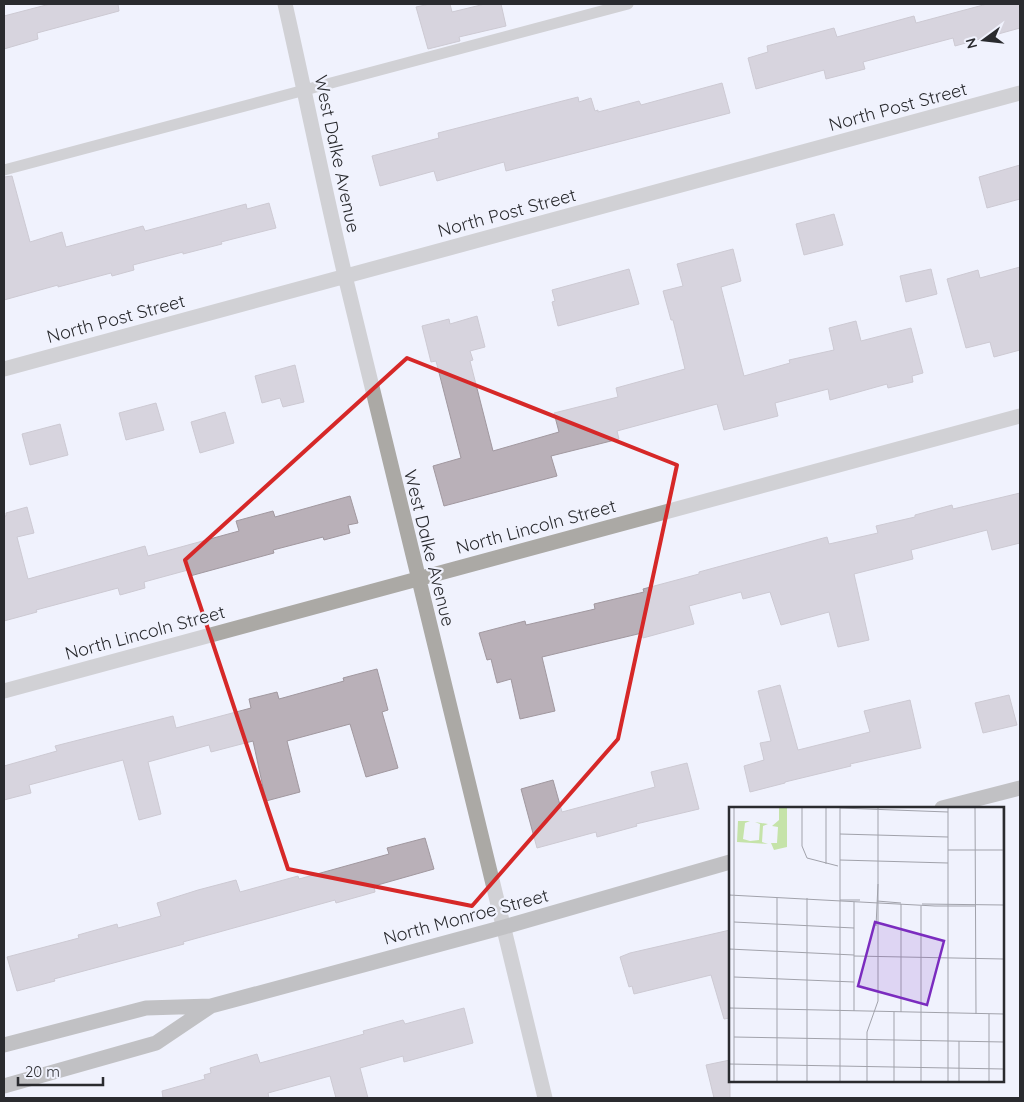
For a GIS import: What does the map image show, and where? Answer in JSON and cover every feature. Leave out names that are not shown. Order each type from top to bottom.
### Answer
[{"type":"main road","points":[[946,807],[1020,788]]},
{"type":"main road","name":"North Monroe Street","points":[[4,1045],[146,1008],[211,1006],[504,927],[729,862]]},
{"type":"main road","name":"North Monroe Street","points":[[4,1086],[156,1043],[211,1006]]},
{"type":"street","name":"West Dalke Avenue","points":[[285,4],[345,276],[545,1098]]},
{"type":"street","name":"North Post Street","points":[[4,369],[1020,93]]},
{"type":"street","name":"North Lincoln Street","points":[[4,691],[1020,416]]},
{"type":"lane","points":[[4,170],[628,4]]},
{"type":"highlighted area","points":[[407,358],[677,465],[618,739],[472,906],[288,869],[185,560]]},
{"type":"building","points":[[50,4],[118,4],[119,11],[37,33],[38,39],[4,49],[4,16]]},
{"type":"building","points":[[430,4],[450,4],[452,12],[485,4],[501,4],[506,26],[459,37],[460,41],[428,49],[416,7]]},
{"type":"building","points":[[987,4],[1020,4],[1020,28],[955,46],[953,38],[863,62],[865,69],[826,79],[824,70],[756,89],[748,58],[768,52],[767,46],[834,28],[837,37],[914,16],[916,23]]},
{"type":"building","points":[[722,83],[730,113],[506,171],[504,162],[437,181],[434,171],[380,186],[372,156],[439,138],[438,133],[578,97],[579,102],[591,98],[595,111],[598,110],[598,112],[639,101],[641,105]]},
{"type":"building","points":[[1020,165],[1020,199],[987,208],[979,177]]},
{"type":"building","points":[[12,176],[30,242],[62,232],[66,247],[143,226],[145,231],[246,204],[247,209],[269,203],[276,228],[221,242],[222,244],[133,265],[134,270],[112,276],[111,273],[4,300],[4,177]]},
{"type":"building","points":[[834,214],[843,245],[804,255],[796,224]]},
{"type":"building","points":[[733,249],[741,281],[721,287],[744,376],[790,363],[789,360],[834,350],[829,328],[856,321],[861,341],[911,328],[923,373],[912,376],[913,382],[888,388],[887,384],[830,400],[828,389],[775,403],[778,416],[724,430],[717,404],[617,431],[619,439],[551,456],[557,476],[444,506],[433,466],[461,458],[436,361],[431,362],[422,326],[449,319],[450,324],[477,316],[485,347],[470,351],[473,360],[470,361],[493,451],[559,432],[554,413],[618,397],[616,388],[685,369],[673,320],[671,320],[663,291],[683,286],[677,264]]},
{"type":"building","points":[[1020,267],[1020,350],[994,357],[990,342],[966,348],[947,279],[978,270],[980,278]]},
{"type":"building","points":[[629,269],[639,304],[558,326],[552,302],[555,301],[552,290]]},
{"type":"building","points":[[931,269],[937,294],[906,302],[900,276]]},
{"type":"building","points":[[295,365],[304,402],[283,407],[280,398],[262,403],[255,376]]},
{"type":"building","points":[[156,403],[164,430],[126,440],[119,413]]},
{"type":"building","points":[[225,412],[234,443],[200,453],[191,422]]},
{"type":"building","points":[[60,424],[68,455],[30,465],[22,434]]},
{"type":"building","points":[[1020,493],[1020,543],[992,550],[987,530],[911,550],[913,559],[854,574],[869,640],[838,647],[829,612],[781,625],[770,592],[743,599],[741,592],[689,606],[694,624],[643,638],[642,633],[542,657],[555,711],[520,719],[511,679],[497,683],[491,659],[487,660],[479,633],[525,621],[526,625],[595,609],[594,604],[644,592],[643,589],[699,574],[699,572],[827,537],[829,544],[878,533],[876,526],[915,517],[915,515],[952,505],[953,509]]},
{"type":"building","points":[[350,496],[358,523],[348,525],[350,533],[324,540],[323,537],[273,550],[274,553],[190,576],[188,570],[144,582],[145,588],[120,595],[118,588],[36,610],[37,612],[4,621],[4,516],[6,516],[6,513],[27,507],[34,533],[17,537],[28,579],[145,546],[148,556],[239,531],[236,521],[273,511],[275,517]]},
{"type":"building","points":[[377,669],[388,710],[382,712],[398,768],[366,777],[350,724],[287,741],[300,792],[266,801],[253,741],[211,752],[209,745],[148,762],[161,814],[139,820],[123,760],[29,785],[31,793],[4,800],[4,766],[57,751],[55,746],[173,716],[176,728],[251,708],[249,699],[277,692],[279,699],[344,681],[343,678]]},
{"type":"building","points":[[780,685],[798,750],[870,732],[864,711],[910,700],[921,748],[850,764],[851,766],[750,792],[744,766],[764,760],[760,743],[771,741],[758,691]]},
{"type":"building","points":[[1009,695],[1017,725],[983,733],[975,703]]},
{"type":"building","points":[[687,763],[699,809],[636,824],[637,826],[597,837],[596,832],[537,848],[521,789],[553,780],[562,812],[655,787],[651,772]]},
{"type":"building","points":[[425,838],[434,869],[374,886],[375,892],[336,903],[335,900],[183,942],[184,944],[54,979],[55,981],[17,991],[7,957],[79,938],[78,935],[117,924],[118,928],[161,916],[157,903],[198,890],[236,880],[240,892],[298,876],[299,879],[389,854],[387,848]]},
{"type":"building","points":[[729,930],[729,1018],[724,1019],[711,975],[634,994],[632,986],[629,987],[620,957]]},
{"type":"building","points":[[464,1008],[473,1043],[404,1062],[403,1056],[360,1068],[368,1098],[336,1098],[330,1076],[268,1093],[269,1098],[163,1098],[162,1091],[205,1079],[204,1075],[211,1073],[210,1068],[257,1054],[260,1063],[364,1034],[363,1031],[403,1020],[405,1024]]},
{"type":"building","points":[[729,1060],[730,1098],[714,1098],[706,1065]]}]
